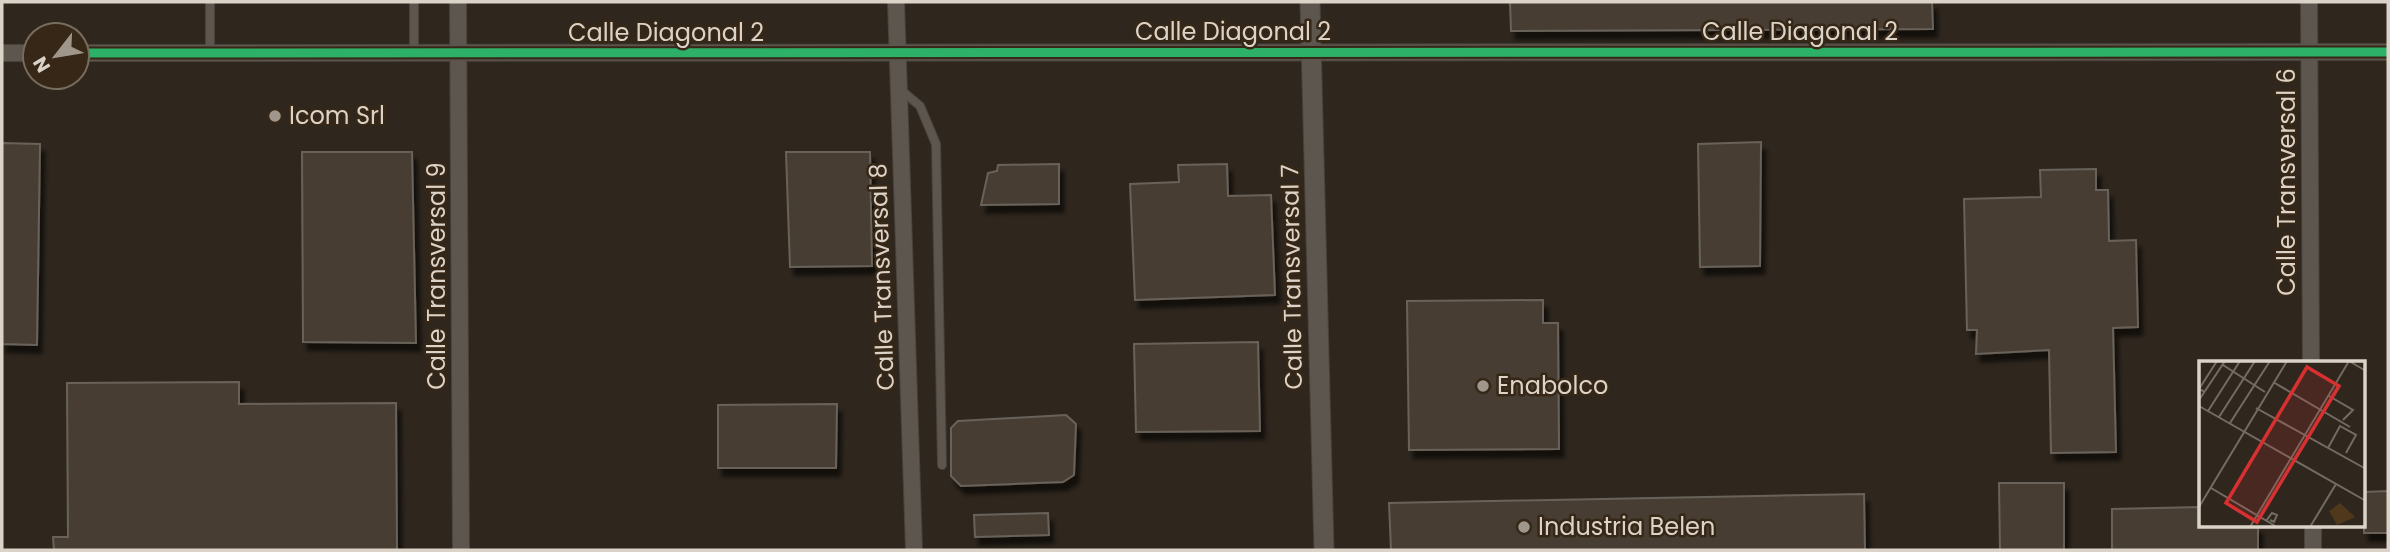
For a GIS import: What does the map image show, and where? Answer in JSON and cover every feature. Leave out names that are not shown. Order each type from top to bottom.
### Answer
[{"type":"street","name":"Calle Transversal 9","points":[[458,2],[461,550]]},
{"type":"street","name":"Calle Transversal 8","points":[[896,2],[914,550]]},
{"type":"street","name":"Calle Transversal 7","points":[[1310,2],[1324,550]]},
{"type":"street","name":"Calle Transversal 6","points":[[2309,2],[2311,361]]},
{"type":"street","name":"Calle Diagonal 2","points":[[91,53],[2388,52]]},
{"type":"street","points":[[2,53],[21,53]]},
{"type":"street","points":[[2313,528],[2313,550]]},
{"type":"lane","points":[[210,2],[210,53]]},
{"type":"lane","points":[[414,2],[414,53]]},
{"type":"lane","points":[[899,89],[920,106],[936,144],[942,465]]},
{"type":"building","points":[[1510,2],[1932,2],[1933,29],[1511,31]]},
{"type":"building","points":[[1761,142],[1760,266],[1700,267],[1698,144]]},
{"type":"building","points":[[2,143],[40,144],[37,345],[2,344]]},
{"type":"building","points":[[302,152],[412,152],[416,343],[303,342]]},
{"type":"building","points":[[786,152],[870,152],[872,266],[790,267]]},
{"type":"building","points":[[1059,164],[1059,204],[981,205],[988,173],[997,171],[998,165]]},
{"type":"building","points":[[1227,164],[1228,196],[1271,195],[1275,295],[1135,300],[1130,184],[1179,182],[1178,165]]},
{"type":"building","points":[[2096,169],[2096,190],[2108,190],[2109,241],[2136,240],[2138,327],[2113,328],[2116,452],[2051,453],[2049,350],[1976,354],[1977,330],[1967,330],[1964,199],[2041,197],[2040,170]]},
{"type":"building","name":"Enabolco","points":[[1543,300],[1543,323],[1558,323],[1559,449],[1409,450],[1407,301]]},
{"type":"building","points":[[1258,342],[1260,431],[1136,432],[1134,344]]},
{"type":"building","points":[[239,382],[239,404],[396,403],[397,550],[54,550],[53,537],[68,537],[67,383]]},
{"type":"building","points":[[837,404],[836,468],[718,468],[718,405]]},
{"type":"building","points":[[1066,415],[1076,424],[1074,475],[1063,482],[961,486],[951,476],[951,428],[958,421]]},
{"type":"building","points":[[1999,483],[2064,483],[2064,550],[2000,550]]},
{"type":"building","points":[[2388,491],[2388,533],[2364,533],[2366,492]]},
{"type":"building","points":[[1864,494],[1865,550],[1391,550],[1389,503]]},
{"type":"building","points":[[2199,507],[2199,528],[2258,528],[2258,550],[2112,550],[2112,509]]},
{"type":"building","points":[[1048,513],[1049,535],[975,537],[974,515]]},
{"type":"cycle path","points":[[91,53],[2388,52]]},
{"type":"place","name":"Icom Srl","points":[[275,116]]},
{"type":"place","name":"Enabolco","points":[[1483,386]]},
{"type":"place","name":"Industria Belen","points":[[1524,527]]}]
